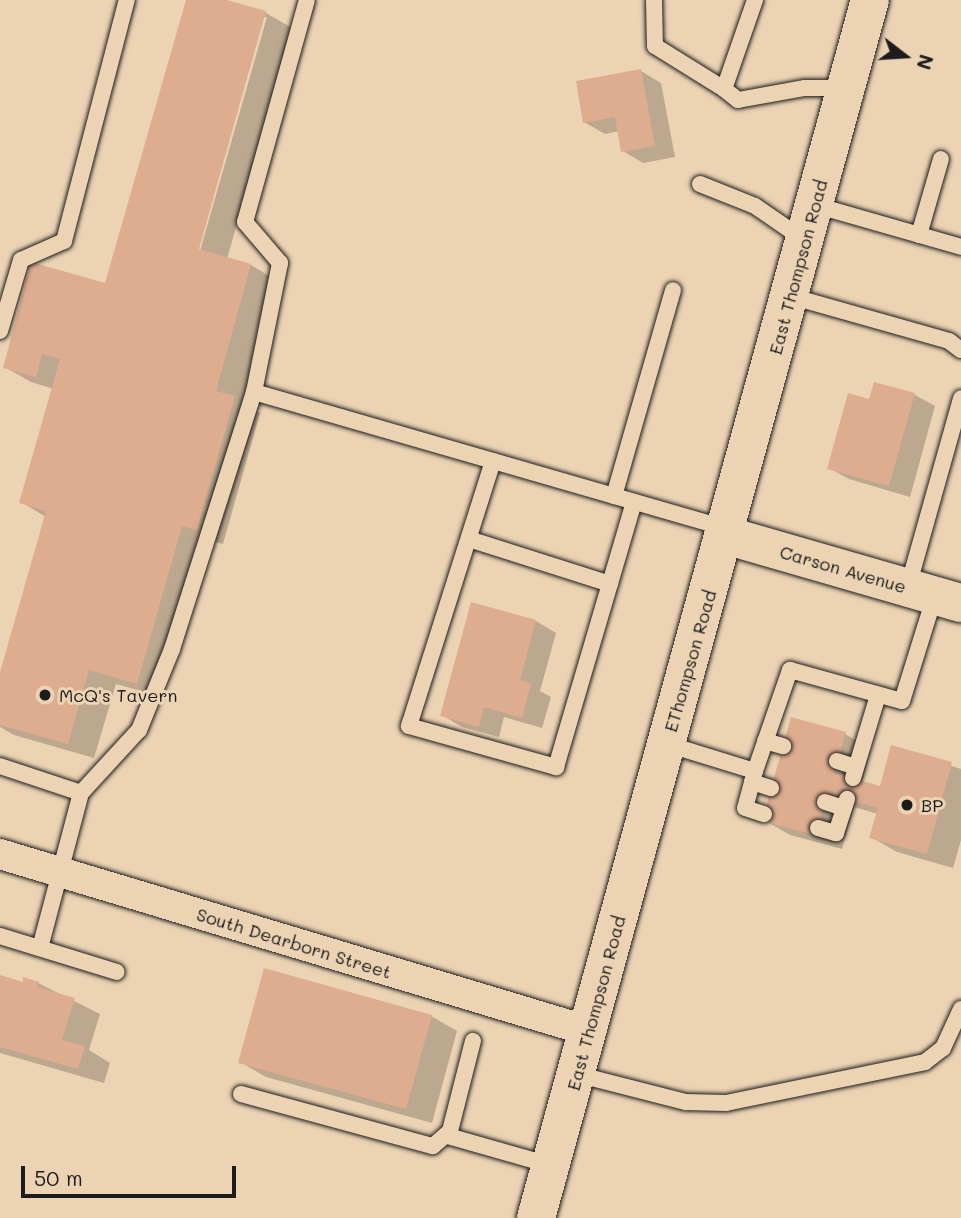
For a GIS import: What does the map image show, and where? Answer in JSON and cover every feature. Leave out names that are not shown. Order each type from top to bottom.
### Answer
[{"type":"main road","name":"East Thompson Road","points":[[726,532],[870,0]]},
{"type":"main road","name":"Carson Avenue","points":[[726,532],[934,595]]},
{"type":"main road","name":"EThompson Road","points":[[655,788],[726,532]]},
{"type":"main road","name":"East Thompson Road","points":[[536,1218],[655,788]]},
{"type":"street","name":"South Dearborn Street","points":[[0,854],[589,1031]]},
{"type":"lane","points":[[0,331],[21,260],[64,241],[127,0]]},
{"type":"lane","points":[[40,948],[81,793],[139,730],[172,649],[254,392],[280,263],[245,222],[307,0]]},
{"type":"lane","points":[[654,0],[655,46],[738,100],[804,88],[847,88]]},
{"type":"lane","points":[[723,89],[755,0]]},
{"type":"lane","points":[[919,235],[941,159]]},
{"type":"lane","points":[[700,184],[755,206],[810,222],[919,235],[961,247]]},
{"type":"lane","points":[[614,496],[673,290]]},
{"type":"lane","points":[[790,296],[949,341],[961,350]]},
{"type":"lane","points":[[254,392],[614,496],[726,532]]},
{"type":"lane","points":[[764,814],[745,808],[753,776],[790,670],[902,701],[934,595],[961,398]]},
{"type":"lane","points":[[493,461],[409,726],[556,768],[634,502]]},
{"type":"lane","points":[[469,539],[610,584]]},
{"type":"lane","points":[[837,761],[854,773],[878,695]]},
{"type":"lane","points":[[765,741],[783,746]]},
{"type":"lane","points":[[667,744],[753,776],[771,788]]},
{"type":"lane","points":[[0,766],[81,793]]},
{"type":"lane","points":[[818,828],[836,833],[845,804],[825,802]]},
{"type":"lane","points":[[0,936],[117,972]]},
{"type":"lane","points":[[576,1074],[686,1102],[726,1103],[926,1062],[943,1048],[961,1009]]},
{"type":"lane","points":[[241,1094],[433,1146],[448,1136],[473,1041]]},
{"type":"lane","points":[[448,1136],[551,1165]]},
{"type":"building","points":[[186,0],[227,0],[266,11],[199,249],[251,264],[216,391],[235,396],[197,530],[182,526],[137,684],[89,670],[68,744],[0,725],[0,672],[46,511],[19,503],[60,359],[42,354],[36,377],[3,368],[31,262],[105,283]]},
{"type":"building","points":[[641,69],[655,146],[621,152],[615,117],[583,123],[576,81]]},
{"type":"building","points":[[874,382],[915,393],[889,486],[827,469],[848,393],[869,399]]},
{"type":"building","points":[[471,602],[536,620],[520,680],[531,684],[522,718],[484,707],[479,727],[440,716]]},
{"type":"building","points":[[791,717],[846,732],[834,773],[880,786],[891,745],[952,762],[927,854],[869,838],[878,808],[827,794],[816,835],[762,821]]},
{"type":"building","points":[[264,968],[432,1015],[406,1109],[238,1063]]},
{"type":"building","points":[[0,975],[23,982],[23,977],[39,982],[37,987],[75,998],[62,1040],[85,1046],[78,1069],[0,1047]]},
{"type":"place","name":"McQ's Tavern","points":[[45,695]]},
{"type":"place","name":"BP","points":[[907,805]]}]
